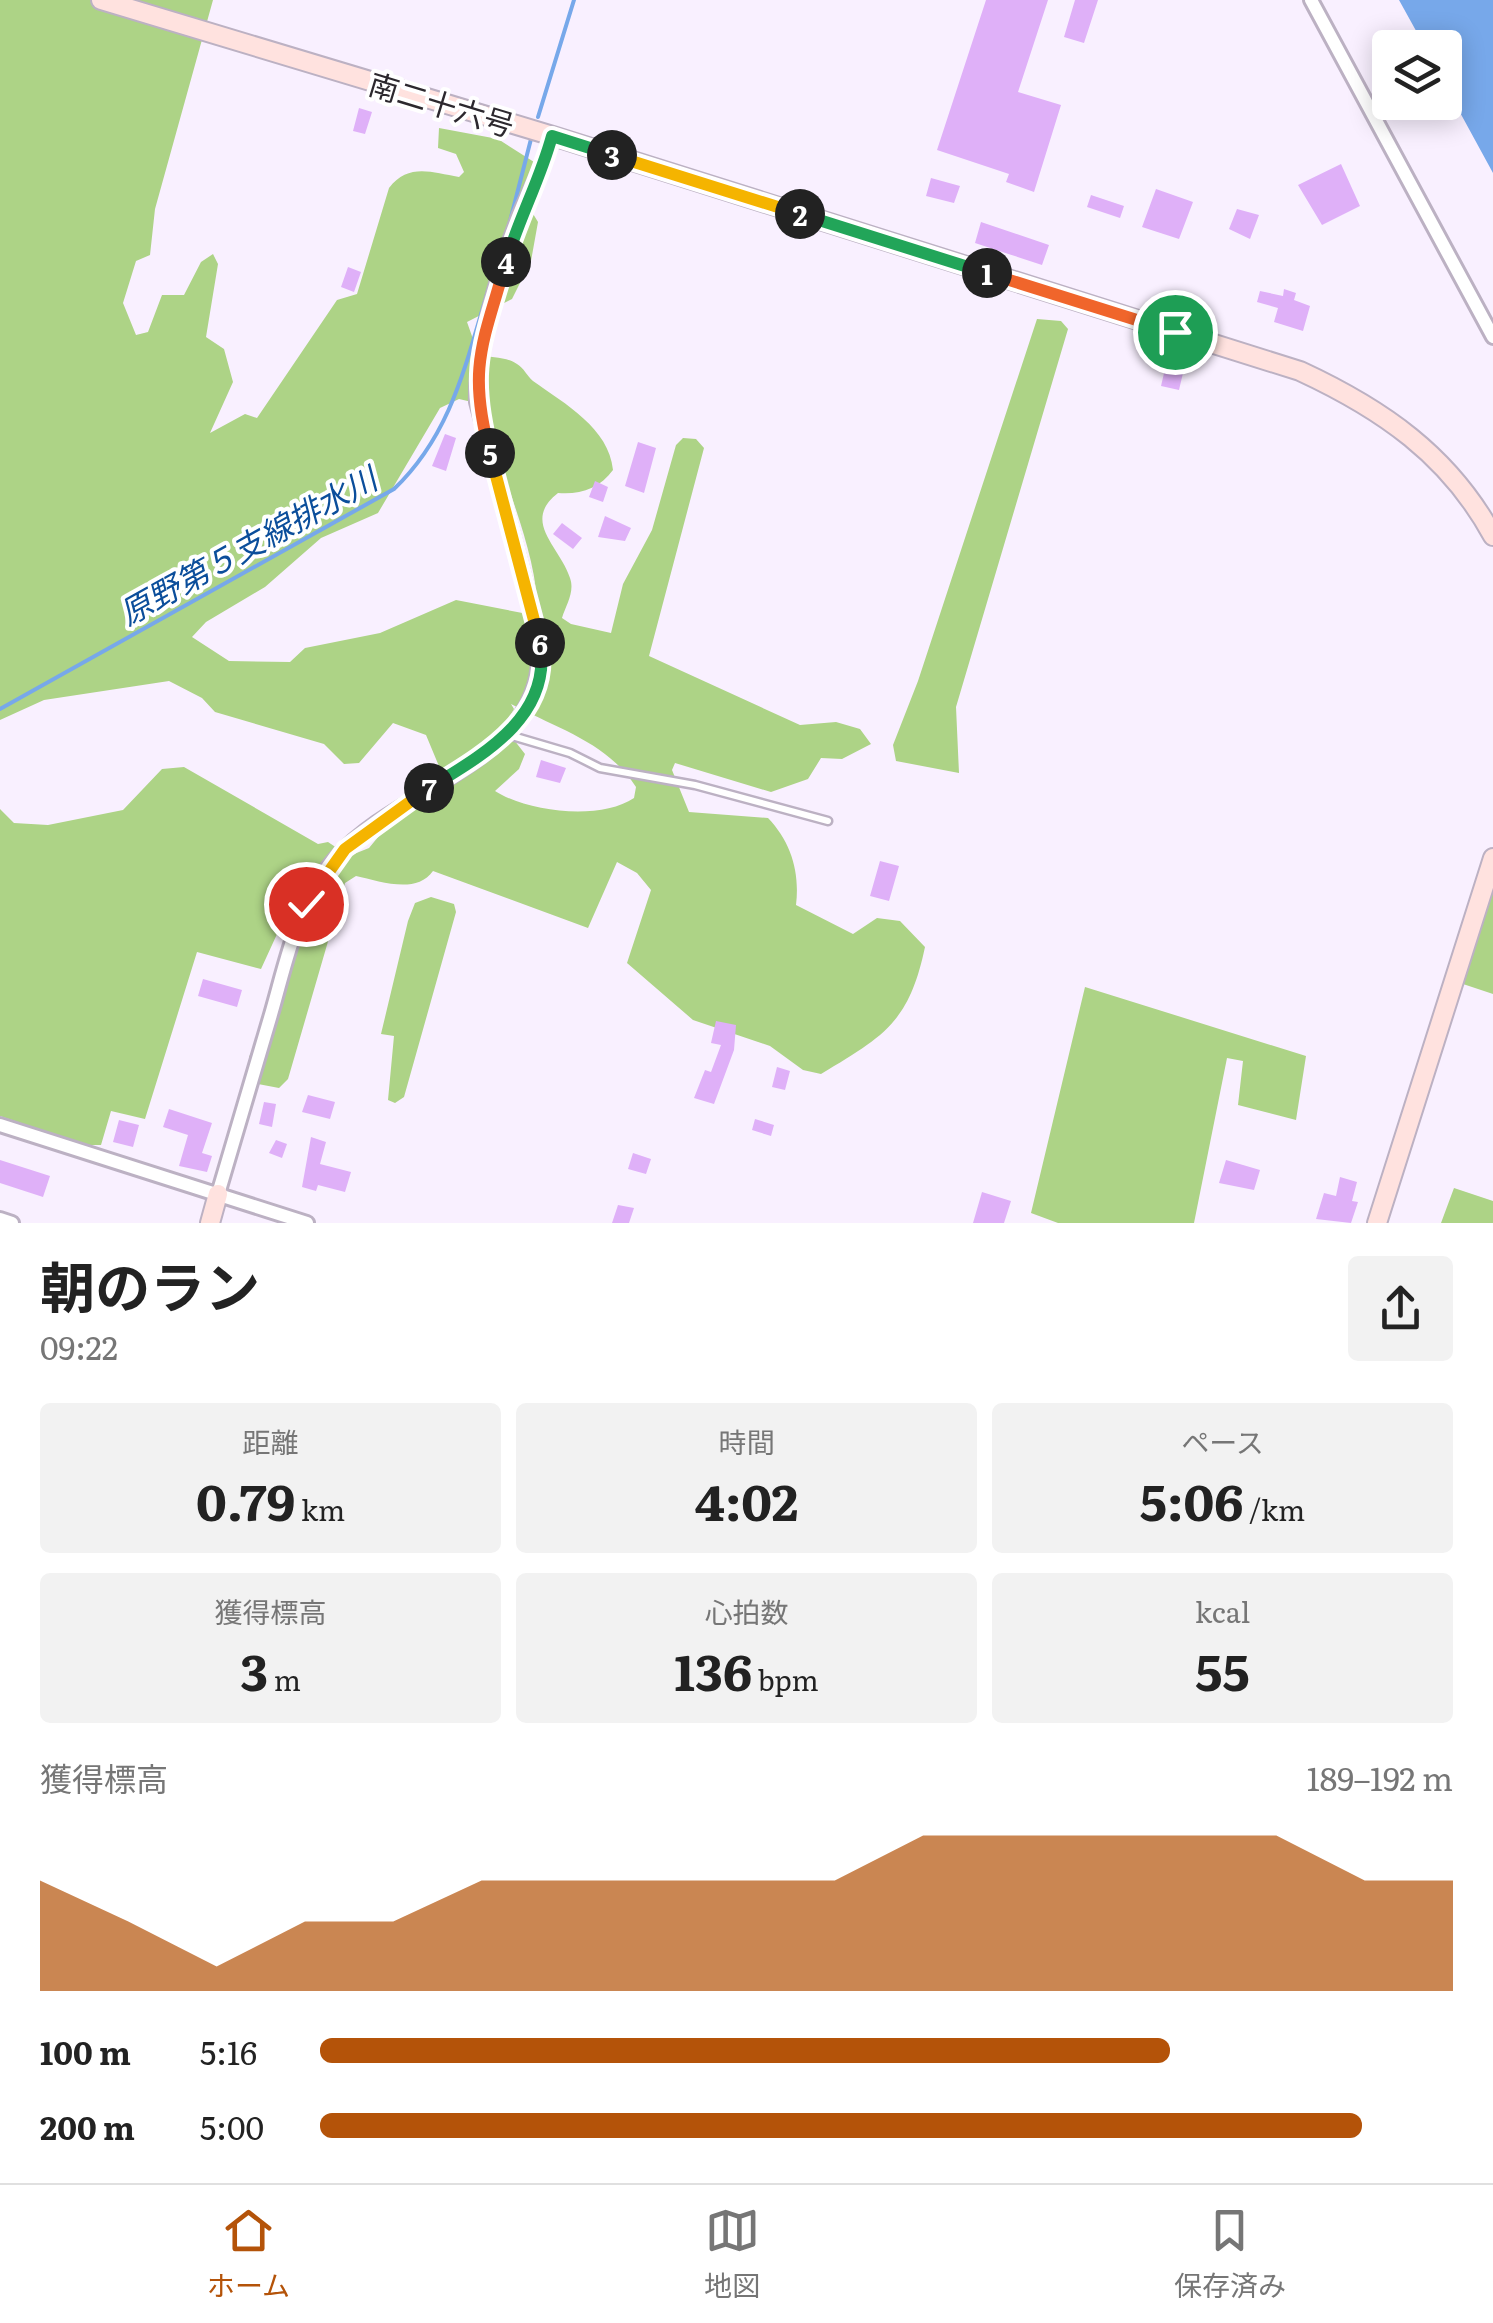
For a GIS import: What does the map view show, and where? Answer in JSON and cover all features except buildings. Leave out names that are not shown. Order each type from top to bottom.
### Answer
[{"type":"street","name":"南二十六号","points":[[101,0],[552,136],[1300,371],[1381,414],[1428,448],[1488,513],[1493,536]]},
{"type":"street","points":[[1312,0],[1493,337]]},
{"type":"street","points":[[210,1223],[298,924],[317,886],[345,849],[509,735],[527,707],[543,660],[477,402],[476,367],[521,212],[541,175],[552,136]]},
{"type":"street","points":[[1377,1223],[1493,858]]},
{"type":"street","points":[[0,1125],[307,1223]]},
{"type":"street","points":[[0,1219],[12,1223]]},
{"type":"lane","points":[[509,735],[570,753],[600,768],[695,785],[828,821]]},
{"type":"green space","points":[[0,0],[213,0],[155,209],[150,255],[136,261],[123,303],[136,335],[148,332],[162,295],[184,295],[201,262],[213,254],[218,264],[206,337],[224,349],[233,382],[210,433],[245,414],[257,418],[337,300],[357,294],[389,188],[412,172],[459,177],[464,172],[456,154],[438,148],[439,128],[498,139],[534,162],[524,199],[538,222],[531,261],[512,299],[467,322],[479,356],[504,359],[519,366],[584,418],[610,455],[613,470],[602,481],[582,491],[558,493],[543,514],[546,534],[571,583],[562,618],[571,624],[611,633],[623,584],[652,530],[676,445],[683,438],[696,439],[704,448],[649,656],[800,725],[836,722],[860,729],[871,744],[842,759],[821,758],[808,779],[771,792],[675,763],[672,770],[689,812],[768,818],[783,837],[792,858],[797,881],[796,905],[853,934],[877,918],[900,921],[925,947],[919,973],[902,1011],[891,1025],[862,1049],[821,1074],[803,1070],[770,1046],[693,1020],[627,963],[651,890],[637,873],[617,862],[588,928],[433,871],[417,883],[407,884],[356,876],[345,883],[288,1079],[279,1088],[258,1084],[249,1057],[290,971],[306,892],[294,897],[261,969],[197,952],[145,1119],[111,1111],[101,1145],[85,1145],[0,1116],[0,809],[14,823],[48,825],[123,810],[162,769],[184,767],[318,844],[328,842],[349,856],[369,848],[393,819],[446,783],[426,735],[393,723],[359,763],[344,764],[324,744],[215,712],[202,698],[169,681],[44,700],[0,720]],"holes":[[[459,399],[485,405],[531,562],[538,616],[456,600],[380,633],[305,648],[290,662],[229,661],[192,637],[206,622],[265,587],[321,538],[378,513],[440,408]],[[511,704],[611,758],[636,787],[634,798],[603,810],[564,811],[526,804],[495,791],[519,769],[525,754],[504,727],[514,709]]]},
{"type":"green space","points":[[1037,319],[1061,321],[1068,329],[956,707],[959,773],[896,761],[893,745],[918,681]]},
{"type":"green space","points":[[1493,883],[1493,994],[1463,984]]},
{"type":"green space","points":[[431,897],[454,904],[456,912],[404,1097],[395,1103],[388,1100],[394,1036],[381,1034],[408,921],[415,903]]},
{"type":"green space","points":[[1085,987],[1306,1056],[1296,1120],[1238,1105],[1243,1061],[1227,1058],[1194,1223],[1058,1223],[1031,1213]]},
{"type":"green space","points":[[1454,1188],[1493,1201],[1493,1223],[1441,1223]]},
{"type":"water","points":[[1399,0],[1493,0],[1493,173],[1462,116],[1462,30],[1416,30]]},
{"type":"waterway","name":"原野第５支線排水川","points":[[538,117],[574,0]]},
{"type":"waterway","name":"原野第５支線排水川","points":[[508,229],[531,139]]},
{"type":"waterway","name":"原野第５支線排水川","points":[[0,709],[394,489],[414,467],[445,418],[466,365],[491,281]]},
{"type":"route","points":[[306,904],[345,849],[509,735],[533,693],[543,660],[477,402],[476,367],[521,212],[541,175],[552,136],[1175,332]]}]
